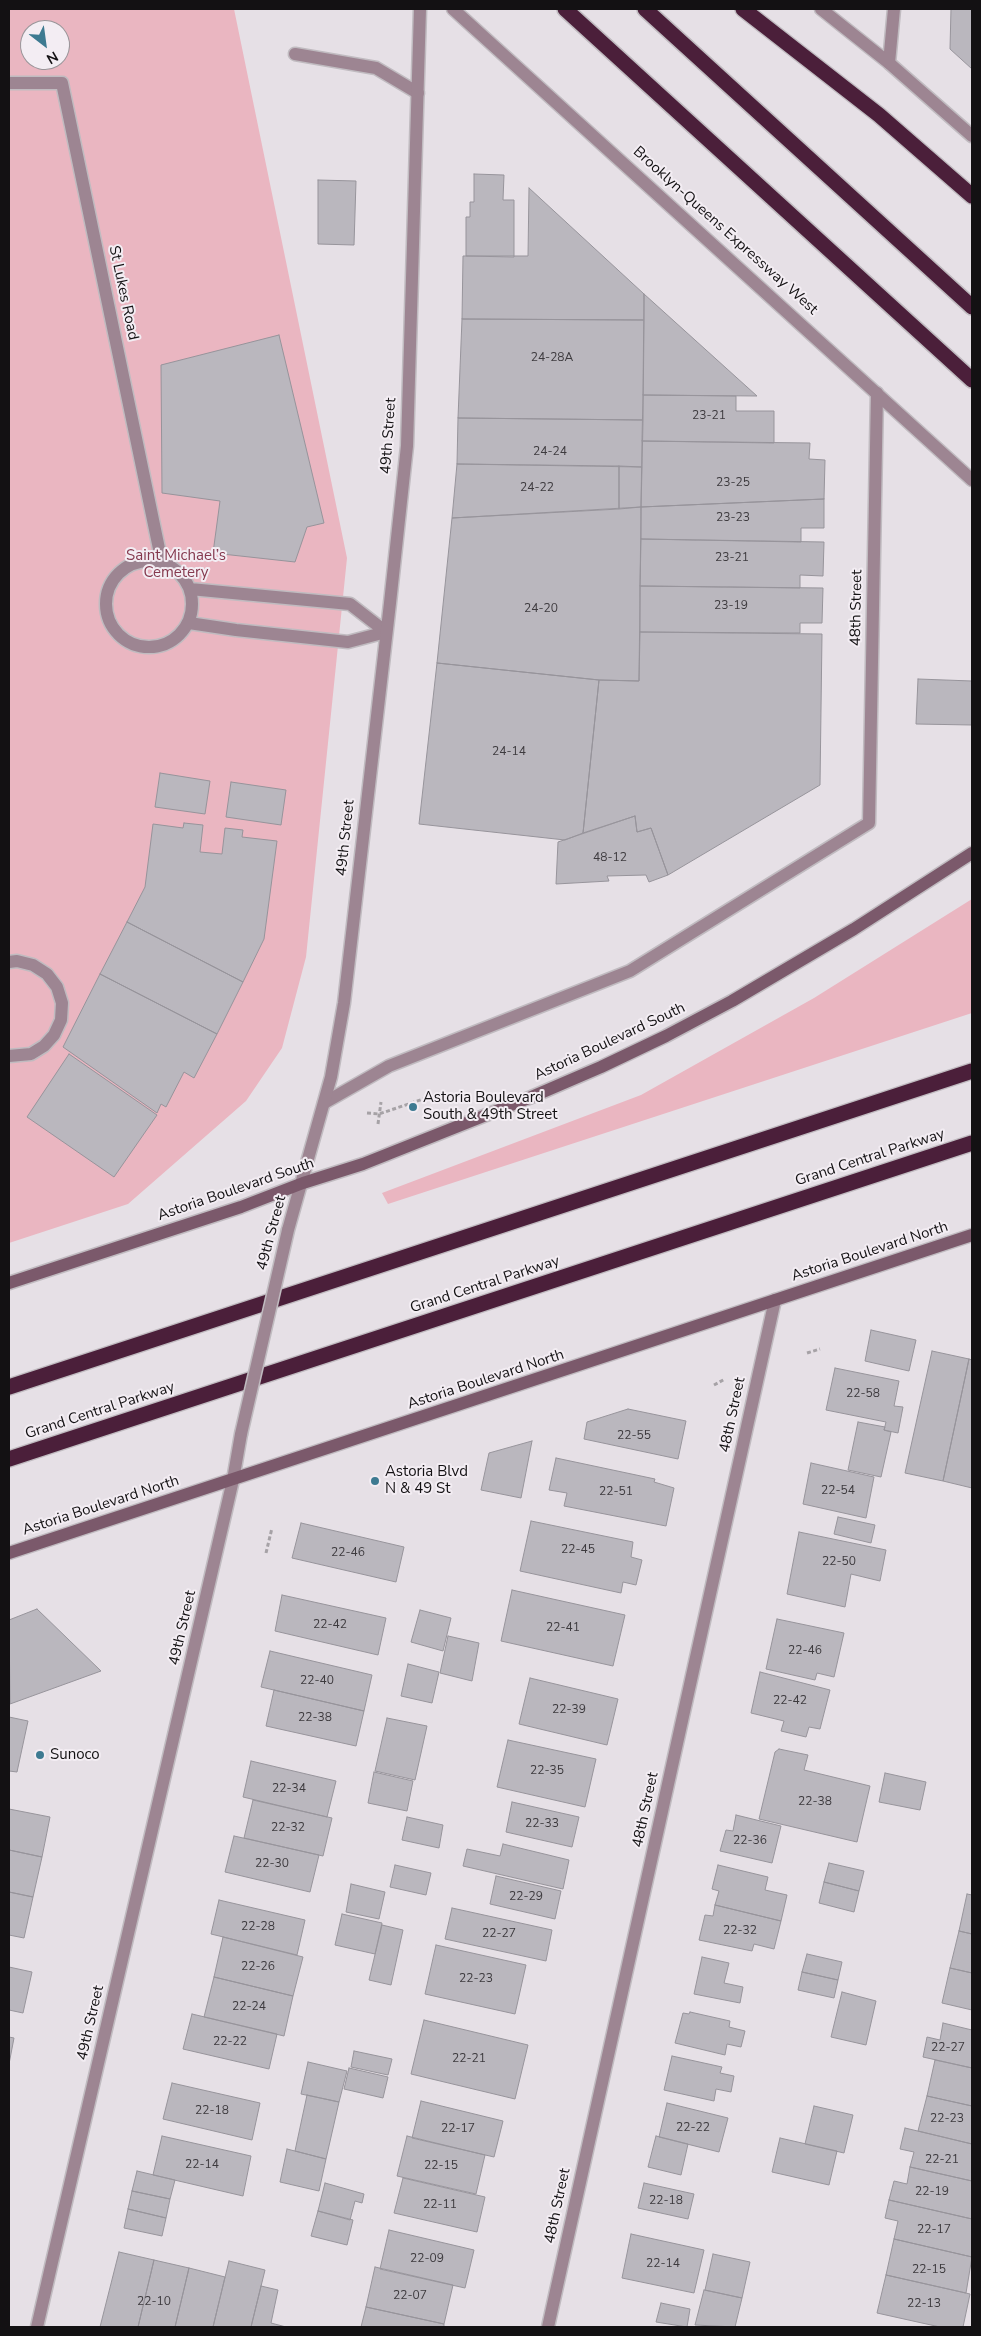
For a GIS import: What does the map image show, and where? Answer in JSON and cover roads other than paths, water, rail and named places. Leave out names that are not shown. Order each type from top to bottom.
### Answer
[{"type":"highway","points":[[565,9],[972,380]]},
{"type":"highway","points":[[645,9],[972,307]]},
{"type":"highway","points":[[743,9],[879,115],[972,196]]},
{"type":"highway","points":[[9,1387],[972,1071]]},
{"type":"highway","name":"Grand Central Parkway","points":[[9,1459],[972,1143]]},
{"type":"main road","name":"Astoria Boulevard South","points":[[9,1282],[241,1207],[303,1183],[363,1164],[528,1098],[666,1036],[794,965],[972,853]]},
{"type":"main road","name":"Astoria Boulevard North","points":[[9,1553],[972,1236]]},
{"type":"street","name":"49th Street","points":[[37,2327],[233,1480],[241,1434],[288,1230],[303,1183],[331,1077],[344,1003],[407,446],[420,9]]},
{"type":"street","name":"Brooklyn-Queens Expressway West","points":[[453,9],[972,480]]},
{"type":"street","points":[[822,9],[889,63],[972,136]]},
{"type":"street","points":[[889,63],[894,9]]},
{"type":"street","points":[[295,54],[376,68],[418,93]]},
{"type":"street","name":"St Lukes Road","points":[[9,84],[62,83],[162,563]]},
{"type":"street","name":"48th Street","points":[[324,1103],[389,1066],[630,971],[870,823],[877,393]]},
{"type":"street","points":[[148,561],[162,563],[174,568],[184,578],[190,589],[193,606],[189,623],[181,634],[169,642],[156,647],[142,648],[129,643],[118,634],[110,622],[106,608],[107,594],[113,581],[122,571],[134,563],[148,561]]},
{"type":"street","points":[[190,589],[350,604],[386,632]]},
{"type":"street","points":[[189,623],[348,642],[386,632]]},
{"type":"street","points":[[9,962],[17,961],[33,965],[47,974],[57,987],[62,1003],[61,1020],[54,1035],[44,1046],[31,1054],[9,1056]]},
{"type":"street","name":"48th Street","points":[[548,2327],[775,1300]]},
{"type":"place","name":"Astoria Boulevard South & 49th Street","points":[[413,1107]]},
{"type":"place","name":"Astoria Blvd N & 49 St","points":[[375,1481]]},
{"type":"place","name":"Sunoco","points":[[40,1755]]},
{"type":"park label","name":"Saint Michael’s Cemetery","points":[[176,564]]}]
